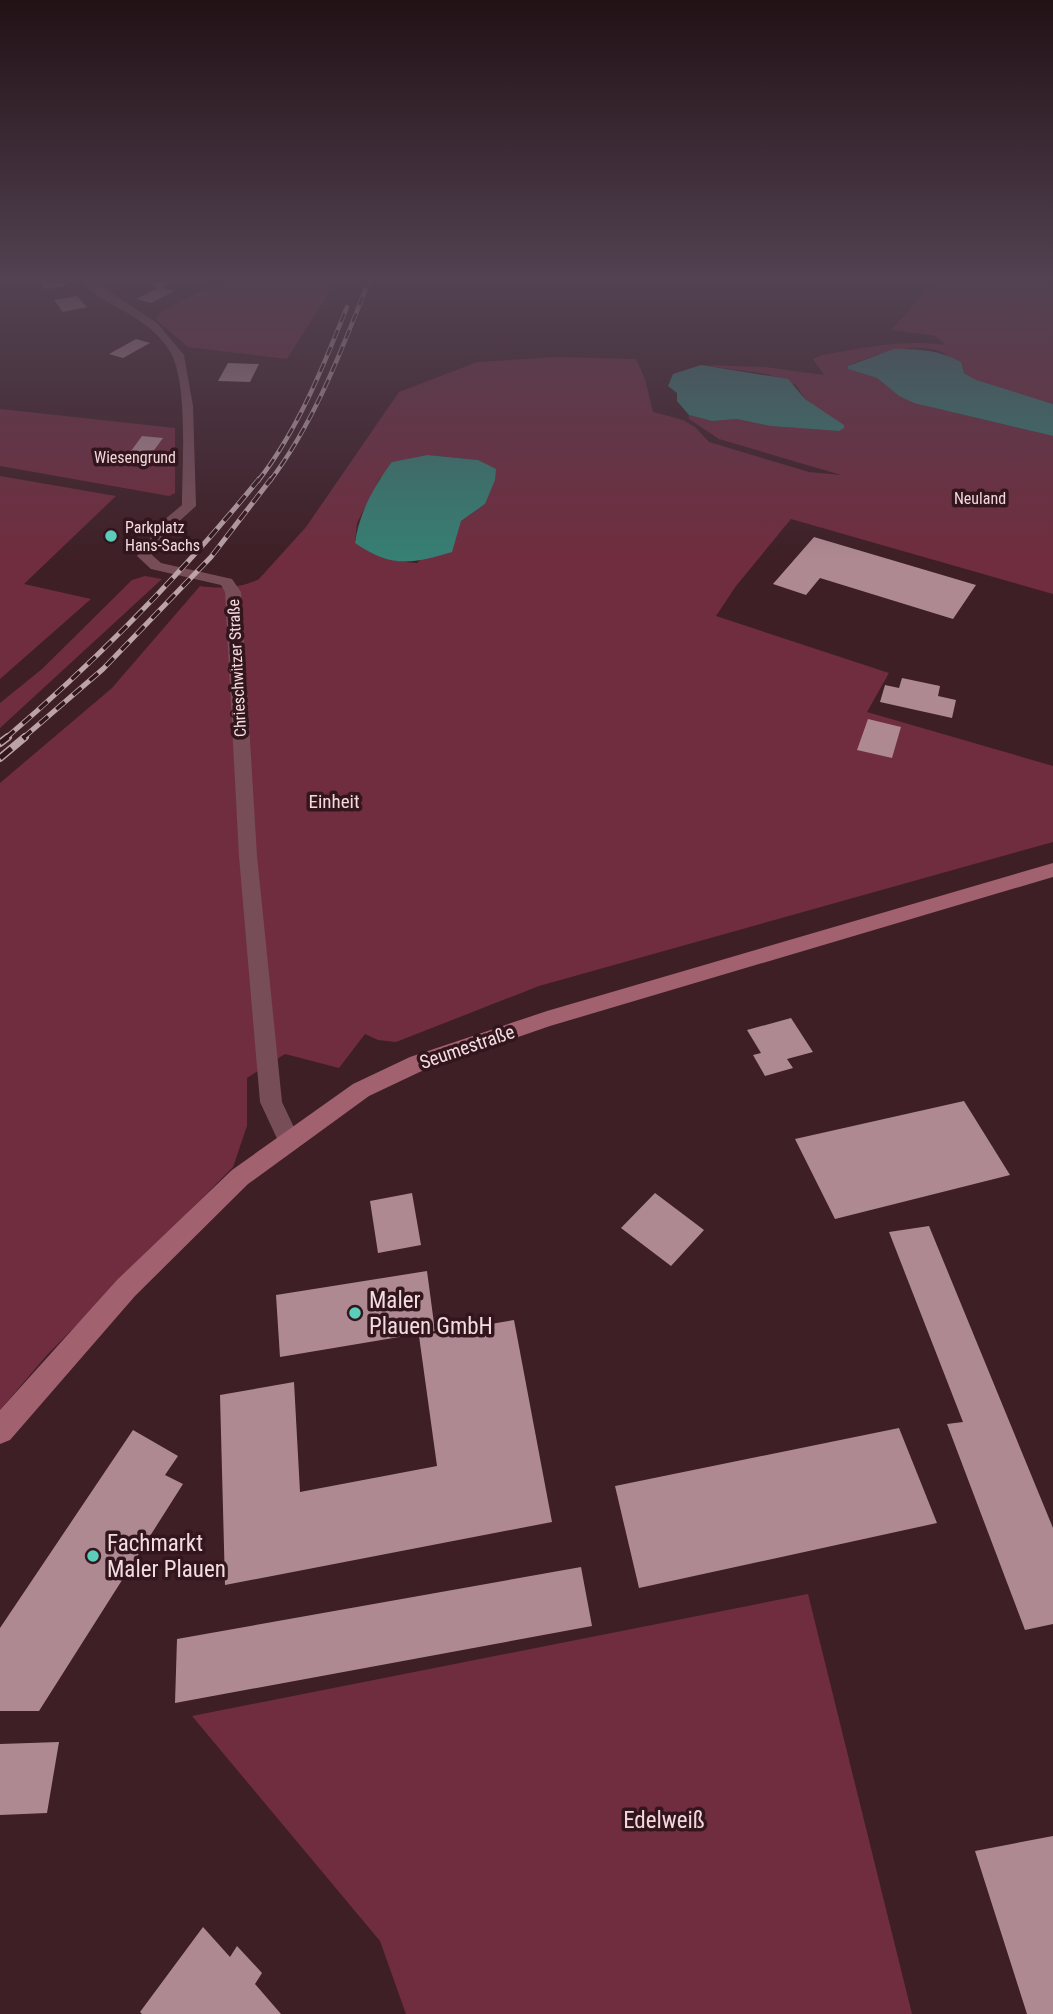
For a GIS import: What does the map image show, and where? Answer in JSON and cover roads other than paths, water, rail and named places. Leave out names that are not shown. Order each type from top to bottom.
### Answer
[{"type":"street","name":"Chrieschwitzer Straße","points":[[182,372],[185,388],[189,506],[169,523],[144,556],[156,566],[227,582],[233,592],[247,856],[271,1102],[289,1140]]},
{"type":"street","name":"Seumestraße","points":[[0,1430],[125,1288],[240,1177],[361,1090],[418,1063],[547,1019],[1053,870]]},
{"type":"railway","points":[[258,481],[285,441],[320,372]]},
{"type":"railway","points":[[270,481],[301,434],[331,372]]},
{"type":"railway","points":[[6,738],[74,678],[138,614],[200,548],[259,479]]},
{"type":"railway","points":[[23,738],[103,669],[211,557],[271,479]]},
{"type":"railway","points":[[0,743],[8,737]]},
{"type":"railway","points":[[0,758],[25,737]]},
{"type":"place","name":"Parkplatz Hans-Sachs","points":[[111,536]]},
{"type":"place","name":"Maler Plauen GmbH","points":[[355,1313]]},
{"type":"place","name":"Fachmarkt Maler Plauen","points":[[93,1556]]},
{"type":"park label","name":"Wiesengrund","points":[[135,457]]},
{"type":"park label","name":"Neuland","points":[[980,498]]},
{"type":"park label","name":"Einheit","points":[[334,801]]},
{"type":"park label","name":"Edelweiß","points":[[664,1820]]}]
